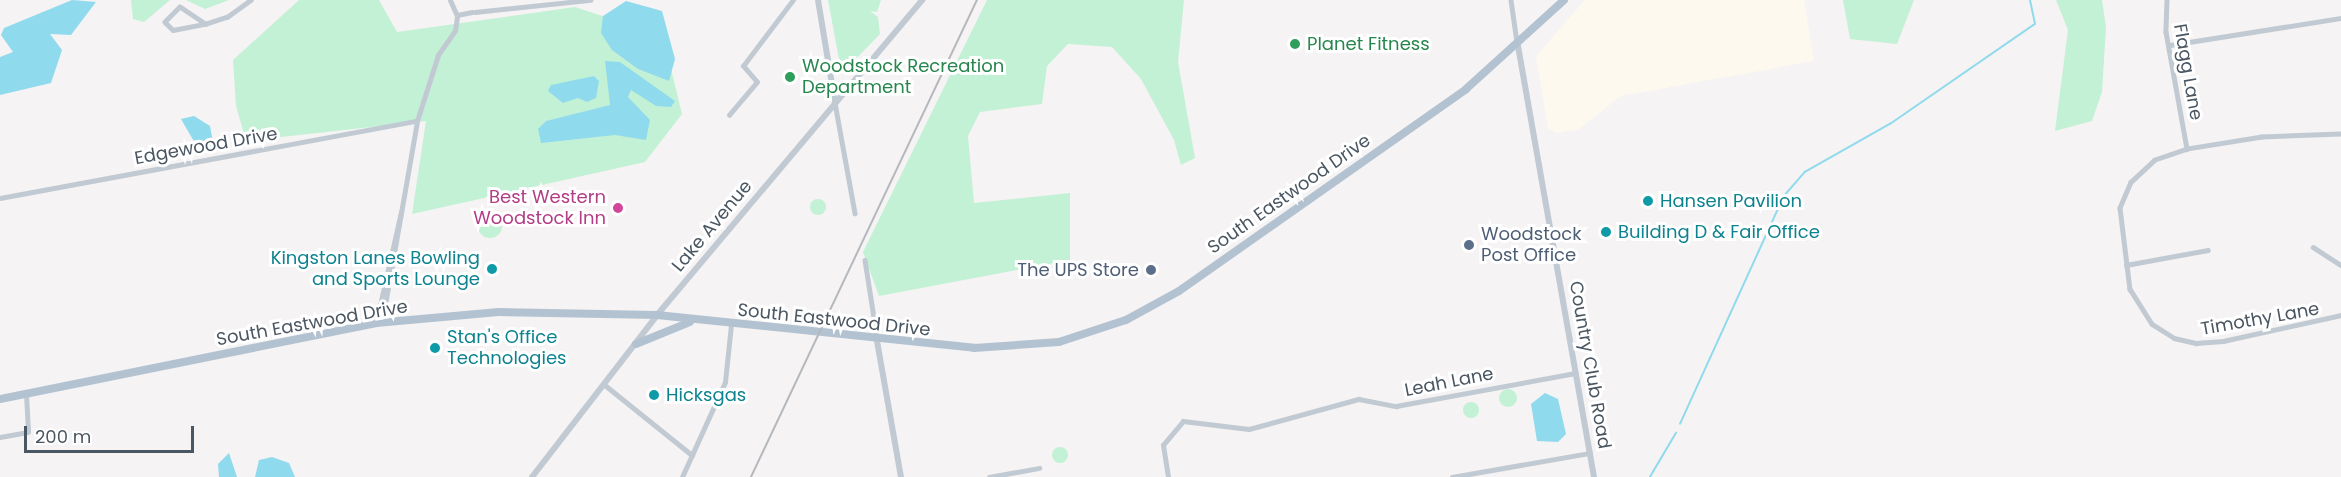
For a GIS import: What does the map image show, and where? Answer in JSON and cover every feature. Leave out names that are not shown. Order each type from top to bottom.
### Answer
[{"type":"main road","name":"South Eastwood Drive","points":[[0,399],[379,323],[500,312],[657,315],[877,341],[1013,348],[1059,342],[1126,321],[1186,286],[1466,89],[1518,46],[1564,0]]},
{"type":"main road","points":[[636,344],[673,326],[699,321]]},
{"type":"street","points":[[205,24],[180,7],[165,22],[173,30],[205,24],[227,17],[250,0]]},
{"type":"street","points":[[379,323],[417,120],[457,15],[450,0]]},
{"type":"street","points":[[457,15],[590,0]]},
{"type":"street","points":[[729,115],[757,82],[743,66],[793,0]]},
{"type":"street","points":[[818,0],[855,213]]},
{"type":"street","name":"Lake Avenue","points":[[532,477],[657,315],[922,0]]},
{"type":"street","points":[[1510,0],[1518,46]]},
{"type":"street","name":"Flagg Lane","points":[[2167,0],[2170,45],[2187,148]]},
{"type":"street","points":[[2170,45],[2341,18]]},
{"type":"street","name":"Country Club Road","points":[[1518,46],[1594,477]]},
{"type":"street","name":"Edgewood Drive","points":[[0,198],[417,120]]},
{"type":"street","points":[[2208,250],[2126,265],[2120,208],[2131,182],[2155,160],[2187,148],[2262,137],[2341,134]]},
{"type":"street","points":[[2313,247],[2341,265]]},
{"type":"street","points":[[865,260],[901,477]]},
{"type":"street","name":"Timothy Lane","points":[[2126,265],[2130,289],[2152,324],[2196,344],[2293,330],[2341,315]]},
{"type":"street","points":[[682,477],[725,382],[731,325]]},
{"type":"street","name":"Leah Lane","points":[[1168,477],[1163,445],[1183,421],[1249,429],[1359,399],[1396,406],[1575,373]]},
{"type":"street","points":[[605,385],[692,455]]},
{"type":"street","points":[[0,437],[28,432],[26,394]]},
{"type":"street","points":[[1452,477],[1590,453]]},
{"type":"street","points":[[989,477],[1039,468]]},
{"type":"shaded area","points":[[1585,0],[1804,0],[1814,61],[1621,96],[1579,129],[1556,133],[1548,128],[1536,56]]},
{"type":"green space","points":[[131,0],[170,0],[144,22],[133,19]]},
{"type":"green space","points":[[186,0],[229,0],[205,9]]},
{"type":"green space","points":[[299,0],[379,0],[397,32],[575,7],[663,36],[682,114],[645,162],[412,214],[426,121],[246,141],[236,106],[233,60]]},
{"type":"green space","points":[[828,0],[881,0],[877,12],[870,11],[878,17],[880,34],[848,67],[839,59]]},
{"type":"green space","points":[[987,0],[1184,0],[1178,62],[1195,158],[1181,165],[1174,140],[1141,79],[1112,47],[1068,44],[1047,66],[1042,104],[980,112],[968,136],[974,203],[1070,193],[1070,260],[879,296],[863,252]]},
{"type":"green space","points":[[1843,0],[1914,0],[1897,44],[1850,39]]},
{"type":"green space","points":[[2056,0],[2102,0],[2106,27],[2102,92],[2092,121],[2055,131],[2068,30]]},
{"type":"green space","points":[[815,199],[821,199],[826,207],[824,213],[815,215],[810,210],[810,204]]},
{"type":"green space","points":[[485,214],[495,214],[502,221],[502,231],[495,238],[485,238],[478,231],[478,221]]},
{"type":"green space","points":[[1508,389],[1514,392],[1517,398],[1514,404],[1508,407],[1502,404],[1499,398],[1502,392]]},
{"type":"green space","points":[[1471,402],[1477,404],[1479,410],[1477,416],[1471,418],[1465,416],[1463,410],[1465,404]]},
{"type":"green space","points":[[1060,447],[1066,449],[1068,455],[1066,461],[1060,463],[1054,461],[1052,455],[1054,449]]},
{"type":"water","points":[[72,0],[96,2],[71,35],[50,34],[62,50],[51,83],[0,95],[0,57],[13,52],[1,35],[4,28]]},
{"type":"water","points":[[626,1],[662,11],[675,59],[669,81],[638,69],[612,50],[601,33],[603,16]]},
{"type":"water","points":[[605,61],[620,62],[675,101],[671,107],[656,106],[631,90],[628,97],[650,120],[646,140],[615,135],[541,143],[538,129],[546,121],[610,105]]},
{"type":"water","points":[[594,76],[599,81],[596,98],[587,102],[578,98],[563,103],[548,91],[551,85]]},
{"type":"water","points":[[194,116],[210,126],[214,148],[196,145],[181,119]]},
{"type":"water","points":[[1545,393],[1558,399],[1566,434],[1558,442],[1537,441],[1531,404]]},
{"type":"water","points":[[229,453],[237,477],[219,477],[218,464]]},
{"type":"water","points":[[272,457],[289,463],[295,477],[255,477],[259,460]]},
{"type":"waterway","points":[[1680,424],[1784,196],[1805,172],[1890,124],[2035,24],[2030,0]]},
{"type":"waterway","points":[[1650,477],[1676,433]]},
{"type":"railway","points":[[751,477],[977,0]]},
{"type":"place","name":"Planet Fitness","points":[[1295,44]]},
{"type":"place","name":"Woodstock Recreation Department","points":[[790,77]]},
{"type":"place","name":"Hansen Pavilion","points":[[1648,201]]},
{"type":"place","name":"Best Western Woodstock Inn","points":[[618,208]]},
{"type":"place","name":"Building D & Fair Office","points":[[1606,232]]},
{"type":"place","name":"Woodstock Post Office","points":[[1469,245]]},
{"type":"place","name":"Kingston Lanes Bowling and Sports Lounge","points":[[492,269]]},
{"type":"place","name":"The UPS Store","points":[[1151,270]]},
{"type":"place","name":"Stan's Office Technologies","points":[[435,348]]},
{"type":"place","name":"Hicksgas","points":[[654,395]]}]
